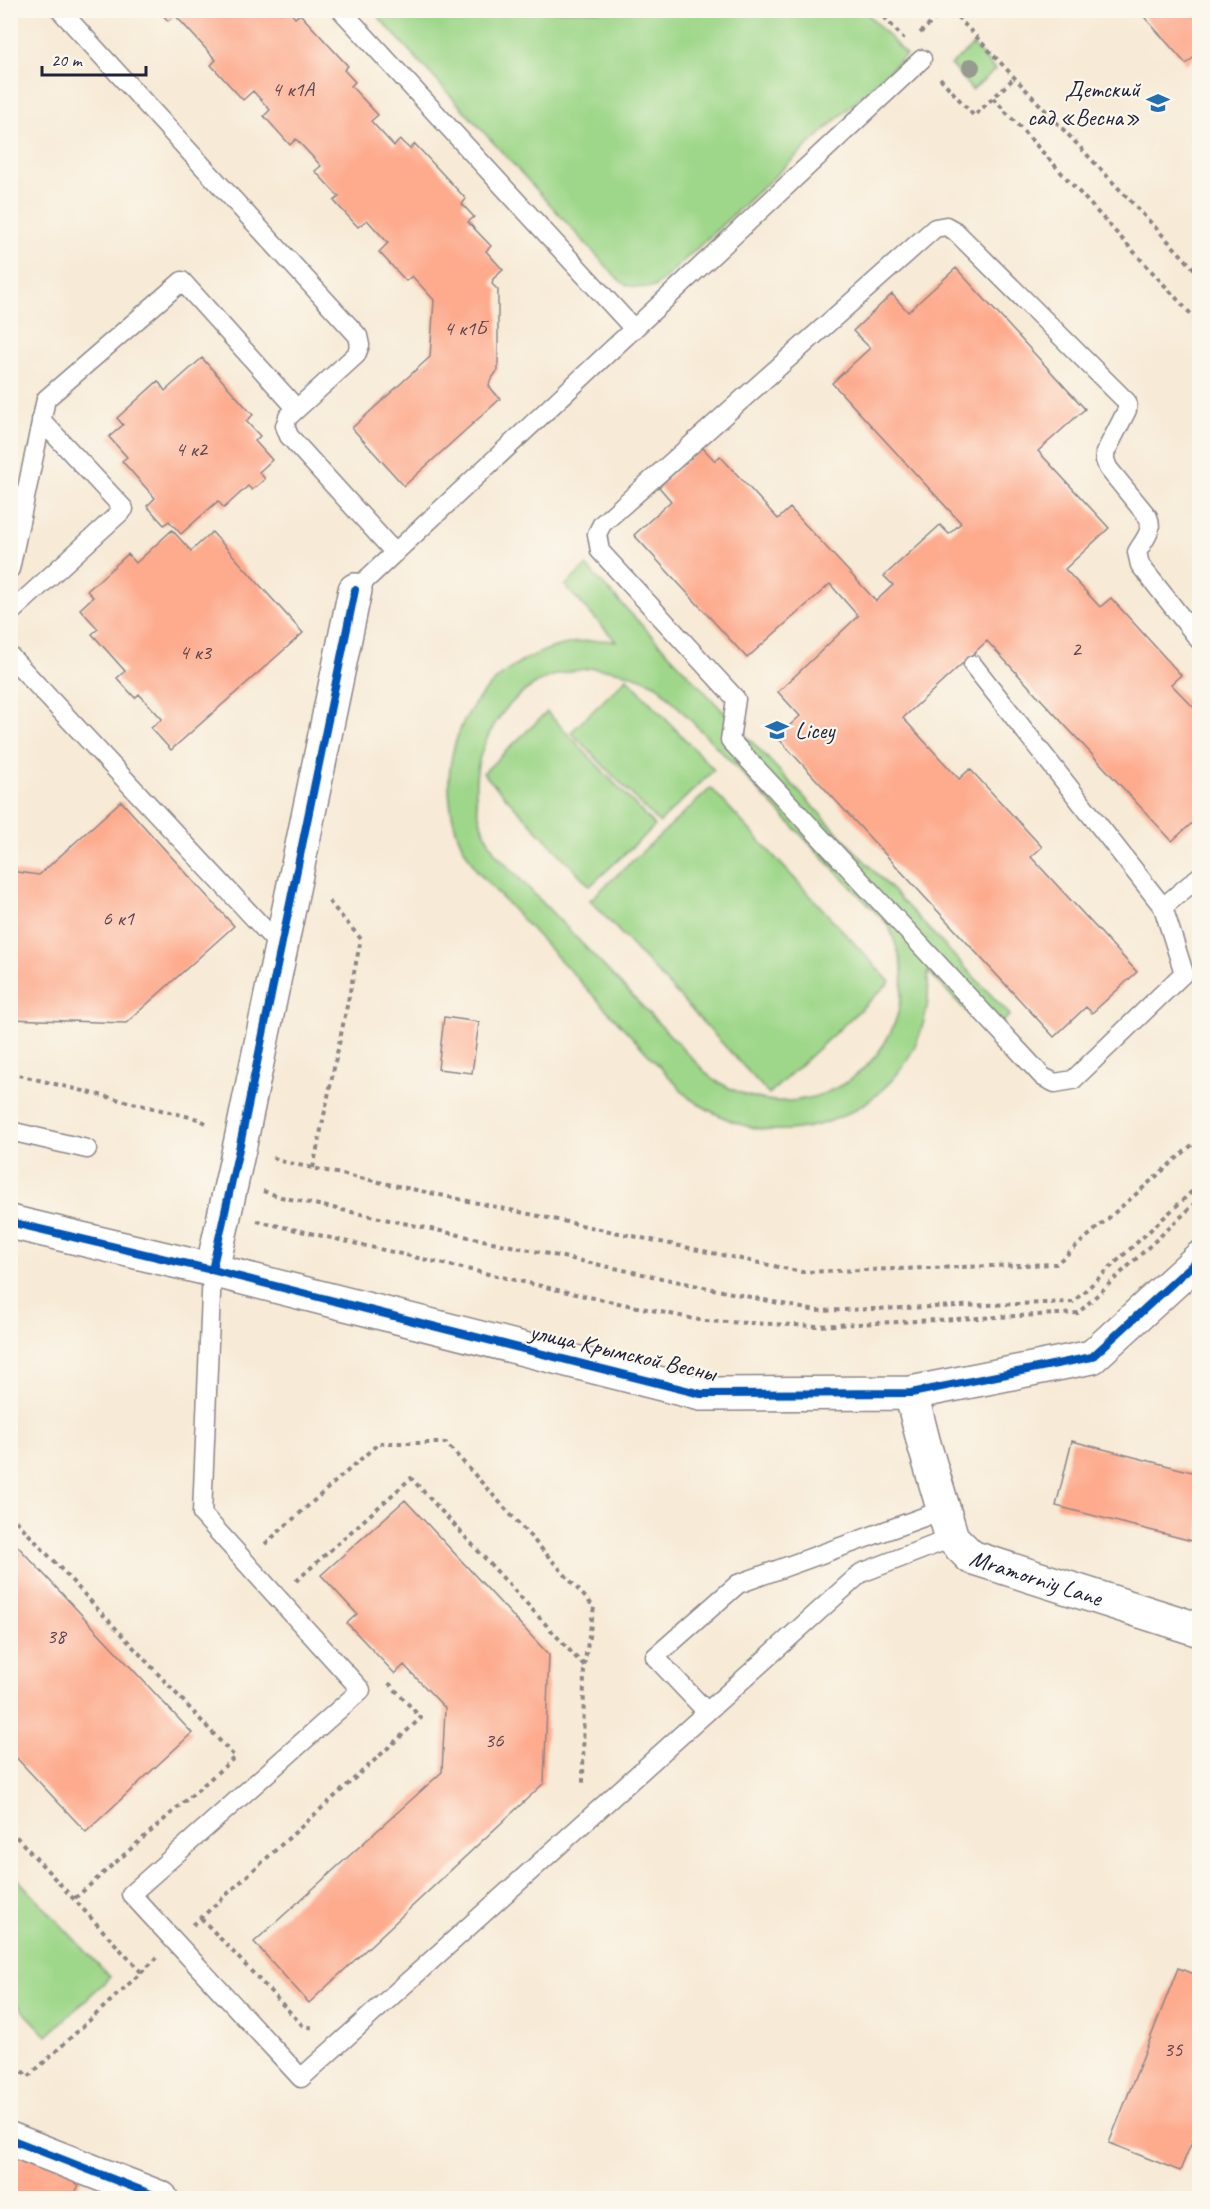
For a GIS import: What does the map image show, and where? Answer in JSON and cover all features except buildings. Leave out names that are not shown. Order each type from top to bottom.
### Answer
[{"type":"street","points":[[212,1270],[355,590]]},
{"type":"street","name":"улица Крымской Весны","points":[[10,1222],[212,1270],[701,1394],[911,1393],[1092,1357],[1200,1258]]},
{"type":"street","points":[[911,1393],[955,1535]]},
{"type":"street","name":"Mramorniy Lane","points":[[955,1535],[1200,1630]]},
{"type":"street","points":[[10,2139],[161,2199]]},
{"type":"lane","points":[[60,10],[358,336],[360,345],[356,355],[288,417],[285,426],[289,436],[395,553]]},
{"type":"lane","points":[[341,10],[634,329]]},
{"type":"lane","points":[[355,590],[922,59]]},
{"type":"lane","points":[[974,665],[1163,907],[1184,973],[1073,1080],[1055,1083],[1043,1077],[730,740],[736,699],[600,551],[597,534],[602,524],[935,228],[946,226],[955,231],[1127,402],[1127,410],[1105,453],[1108,468],[1148,517],[1151,524],[1137,552],[1140,565],[1200,640]]},
{"type":"lane","points":[[10,569],[46,399],[182,282],[297,409]]},
{"type":"lane","points":[[10,613],[124,509],[41,420]]},
{"type":"lane","points":[[10,656],[281,947]]},
{"type":"lane","points":[[1163,907],[1200,876]]},
{"type":"lane","points":[[10,1131],[87,1149]]},
{"type":"lane","points":[[212,1270],[202,1514],[361,1690],[131,1894],[301,2078],[861,1573],[955,1535]]},
{"type":"lane","points":[[707,1712],[655,1657],[738,1584],[955,1535]]},
{"type":"path","points":[[916,37],[945,10]]},
{"type":"path","points":[[951,10],[1200,275]]},
{"type":"path","points":[[974,116],[1014,78]]},
{"type":"path","points":[[993,98],[1200,324]]},
{"type":"path","points":[[313,1167],[361,939],[320,892]]},
{"type":"path","points":[[10,1073],[198,1119],[280,1161],[802,1272],[1056,1264],[1200,1138]]},
{"type":"path","points":[[257,1189],[293,1200],[816,1311],[1073,1302],[1200,1184]]},
{"type":"path","points":[[249,1219],[568,1293],[704,1321],[816,1326],[1078,1312],[1200,1199]]},
{"type":"path","points":[[245,1562],[379,1443],[446,1443],[594,1607],[584,1666],[583,1792]]},
{"type":"path","points":[[303,1590],[295,1581],[411,1478],[584,1666]]},
{"type":"path","points":[[10,1514],[236,1757],[74,1899]]},
{"type":"path","points":[[10,2058],[28,2077],[421,1718],[382,1675]]},
{"type":"path","points":[[10,1830],[141,1972]]},
{"type":"path","points":[[201,1918],[303,2026],[315,2028],[323,2026]]},
{"type":"green space","points":[[373,11],[865,11],[906,55],[655,287],[637,287],[620,281]]},
{"type":"green space","points":[[973,45],[995,70],[972,90],[951,65]]},
{"type":"green space","points":[[586,566],[1010,1015],[989,1035],[928,971],[927,1007],[920,1035],[907,1061],[889,1083],[868,1101],[844,1116],[817,1125],[789,1130],[760,1129],[723,1117],[689,1098],[477,871],[461,843],[455,826],[449,788],[453,752],[465,719],[485,691],[511,668],[543,651],[578,642],[616,641],[565,586]],"holes":[[[592,668],[625,673],[657,685],[889,926],[902,969],[902,996],[895,1021],[884,1044],[869,1064],[849,1080],[827,1092],[802,1099],[775,1101],[742,1094],[711,1078],[496,854],[481,822],[476,791],[477,771],[490,733],[500,716],[529,688],[558,674]]]},
{"type":"green space","points":[[627,678],[714,770],[659,823],[571,732]]},
{"type":"green space","points":[[547,712],[655,826],[590,886],[483,773]]},
{"type":"green space","points":[[711,788],[890,982],[769,1094],[590,900]]},
{"type":"green space","points":[[11,1872],[110,1977],[47,2036],[11,1998]]},
{"type":"cycle path","points":[[212,1270],[355,590]]},
{"type":"cycle path","points":[[10,1222],[212,1270],[701,1394],[911,1393],[1092,1357],[1200,1258]]},
{"type":"cycle path","points":[[10,2139],[161,2198]]},
{"type":"place","name":"Детский сад «Весна»","points":[[1158,103]]},
{"type":"place","name":"Licey","points":[[777,730]]}]
